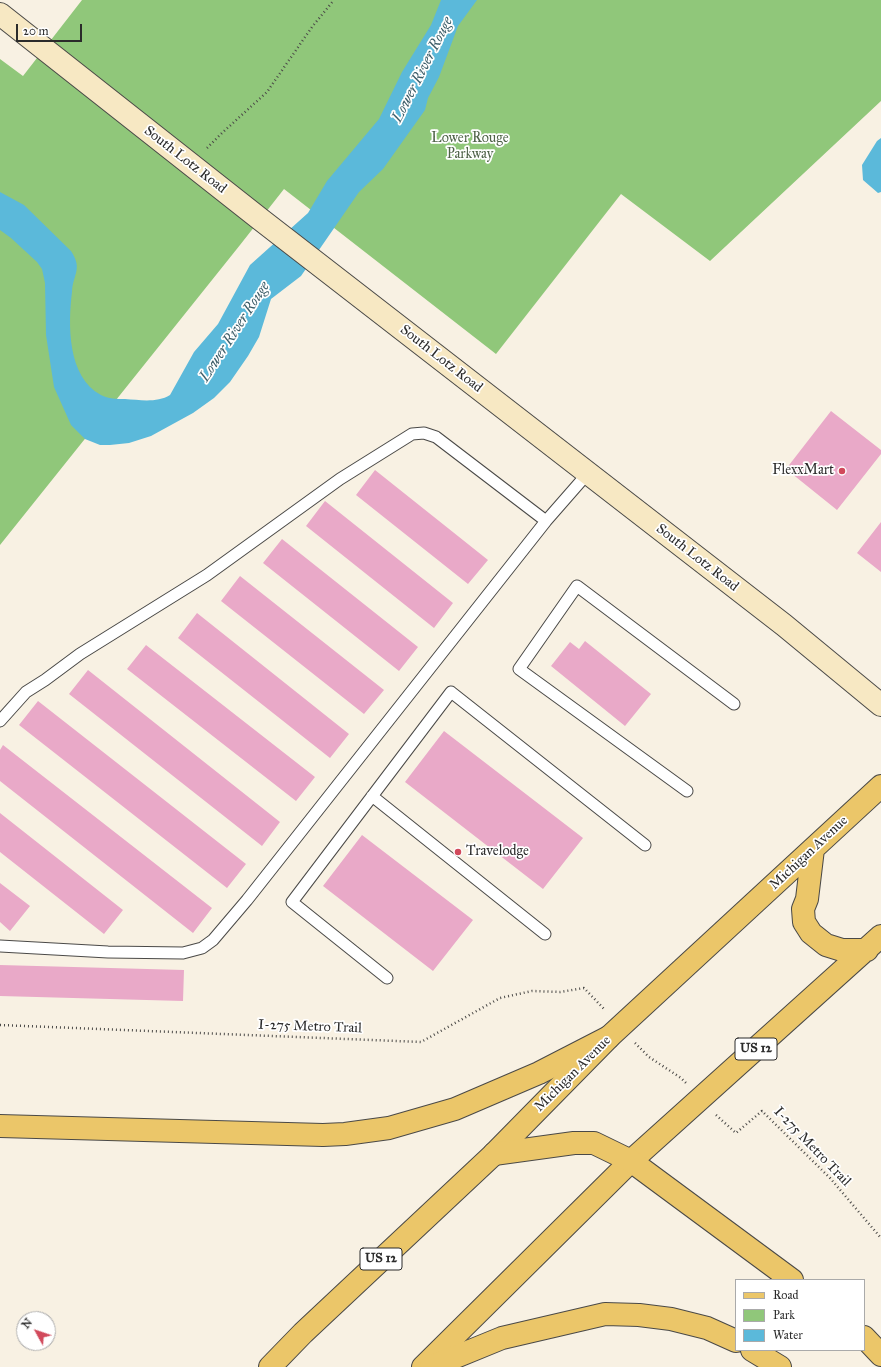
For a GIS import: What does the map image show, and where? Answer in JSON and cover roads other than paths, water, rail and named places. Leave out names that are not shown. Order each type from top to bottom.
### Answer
[{"type":"main road","name":"Michigan Avenue","points":[[270,1367],[303,1333],[494,1154],[609,1037],[881,786]]},
{"type":"main road","points":[[813,849],[807,899],[803,909],[804,922],[811,933],[826,946],[842,950],[874,943]]},
{"type":"main road","name":"US 12","points":[[423,1367],[632,1161],[874,943]]},
{"type":"main road","points":[[0,1126],[323,1135],[345,1134],[389,1128],[455,1109],[539,1073],[609,1037]]},
{"type":"main road","points":[[494,1154],[574,1143],[594,1144],[632,1161],[791,1279]]},
{"type":"main road","points":[[431,1367],[502,1338],[605,1314],[671,1319],[707,1328],[735,1341]]},
{"type":"main road","points":[[865,1339],[881,1355]]},
{"type":"main road","points":[[754,1351],[775,1362],[780,1367]]},
{"type":"street","name":"South Lotz Road","points":[[0,14],[260,219],[784,625],[881,705]]},
{"type":"lane","points":[[0,721],[26,692],[80,654],[207,575],[340,479],[412,434],[424,433],[436,437],[546,521]]},
{"type":"lane","points":[[0,946],[108,952],[183,954],[202,948],[214,940],[546,521],[588,473]]},
{"type":"lane","points":[[687,791],[519,669],[578,586],[734,704]]},
{"type":"lane","points":[[388,978],[292,902],[451,692],[645,845]]},
{"type":"lane","points":[[372,796],[545,934]]},
{"type":"water","name":"Lower River Rouge","points":[[441,0],[477,0],[458,26],[439,77],[428,98],[425,110],[383,169],[359,192],[301,276],[271,299],[259,337],[230,382],[214,398],[193,413],[151,436],[129,443],[110,445],[100,445],[85,439],[71,425],[54,387],[46,335],[45,283],[42,269],[37,262],[0,230],[0,192],[24,205],[71,251],[75,257],[77,267],[71,305],[70,334],[76,363],[82,376],[90,387],[101,395],[113,398],[148,400],[165,398],[170,395],[194,352],[218,324],[250,265],[308,213],[327,181],[379,119],[402,72],[431,25]]},
{"type":"water","points":[[881,138],[881,192],[878,193],[863,180],[862,165],[877,141]]},
{"type":"place","name":"FlexxMart","points":[[842,471]]},
{"type":"place","name":"Travelodge","points":[[458,852]]},
{"type":"park label","name":"Lower Rouge Parkway","points":[[470,148]]}]
